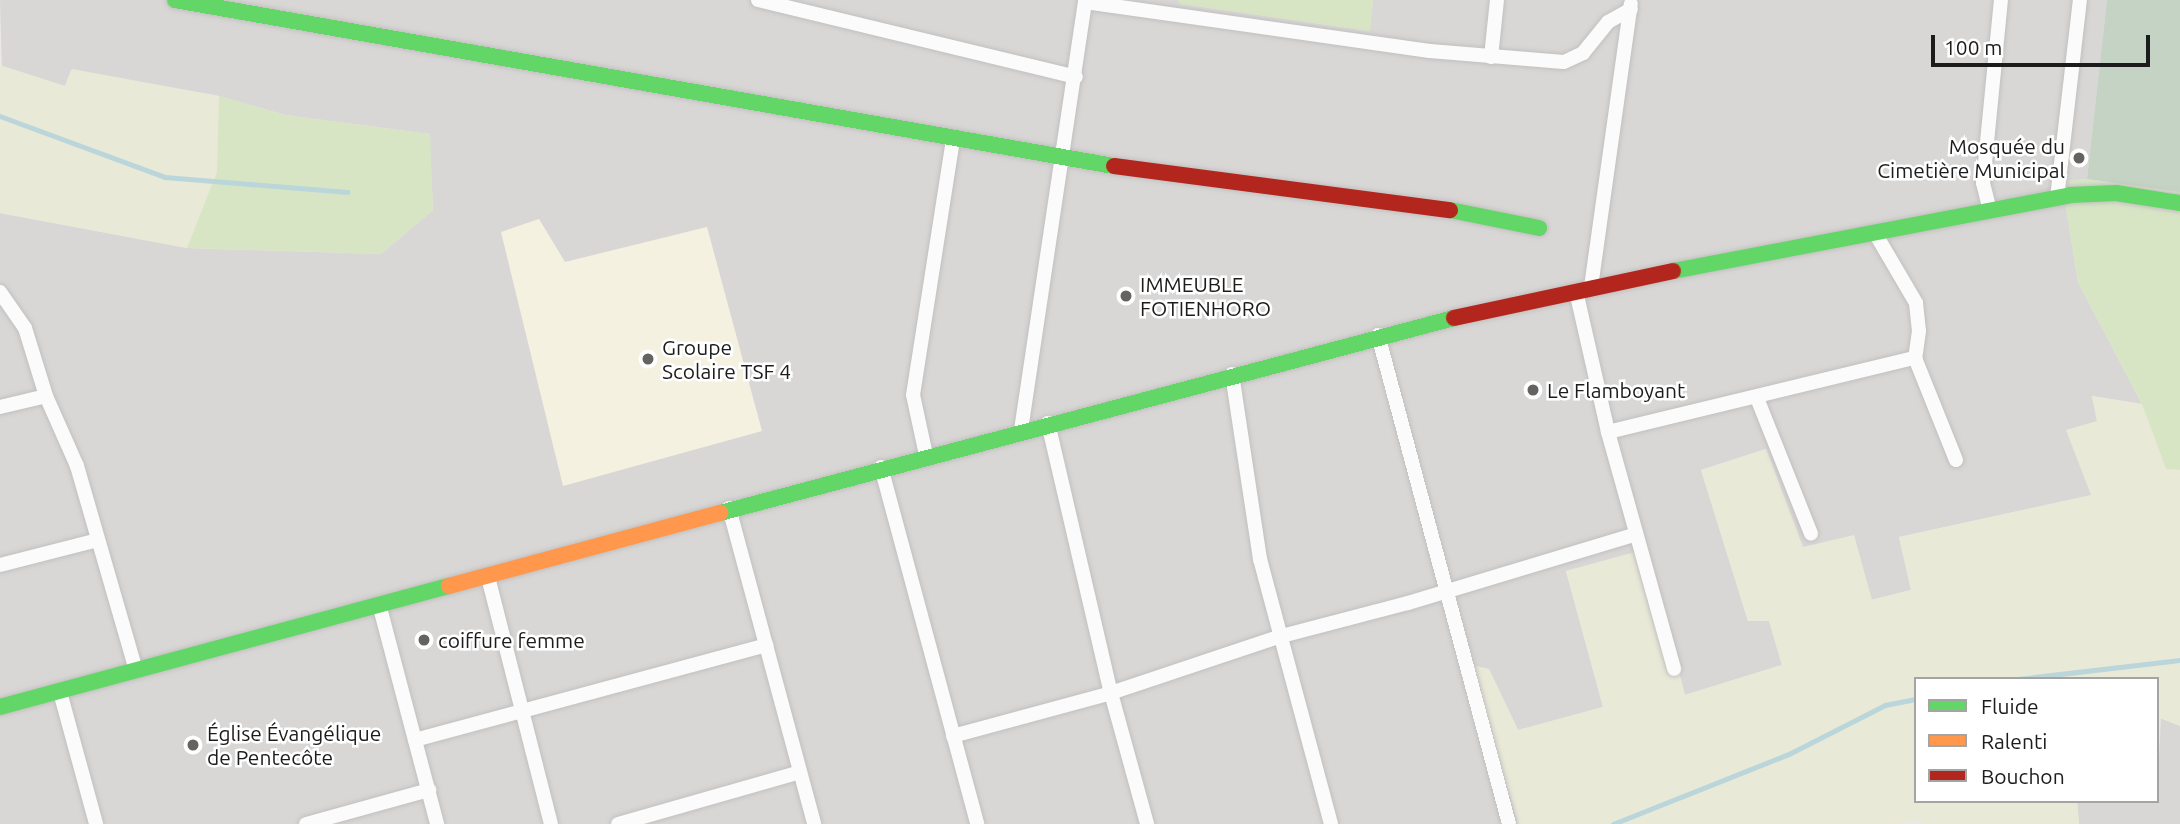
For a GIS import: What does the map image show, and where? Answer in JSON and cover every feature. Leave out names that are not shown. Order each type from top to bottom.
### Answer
[{"type":"street","points":[[175,0],[1063,159],[1492,216],[1539,228]]},
{"type":"street","points":[[758,0],[1076,77]]},
{"type":"street","points":[[1490,57],[1497,0]]},
{"type":"street","points":[[1990,211],[1983,183],[1992,64],[2001,0]]},
{"type":"street","points":[[2057,198],[2080,0]]},
{"type":"street","points":[[1021,430],[1076,77],[1085,1],[1490,57],[1572,62],[1608,22],[1631,4]]},
{"type":"street","points":[[1631,4],[1583,289],[1608,432],[1674,669]]},
{"type":"street","points":[[926,456],[913,395],[953,139]]},
{"type":"street","points":[[0,707],[488,577],[729,508],[1378,335],[1583,289],[2057,198],[2116,193],[2180,203]]},
{"type":"street","points":[[1875,233],[1916,303],[1919,331],[1915,358],[1955,460]]},
{"type":"street","points":[[0,292],[25,328],[46,396],[77,466],[136,671]]},
{"type":"street","points":[[1378,335],[1509,824]]},
{"type":"street","points":[[1608,432],[1915,358]]},
{"type":"street","points":[[1232,374],[1258,546],[1278,637],[1331,824]]},
{"type":"street","points":[[0,407],[46,396]]},
{"type":"street","points":[[1757,398],[1811,534]]},
{"type":"street","points":[[1048,423],[1111,693],[1147,824]]},
{"type":"street","points":[[881,467],[977,824]]},
{"type":"street","points":[[729,508],[814,824]]},
{"type":"street","points":[[953,736],[1111,693],[1278,637],[1447,591],[1636,534]]},
{"type":"street","points":[[0,565],[98,540]]},
{"type":"street","points":[[488,577],[551,824]]},
{"type":"street","points":[[379,604],[438,824]]},
{"type":"street","points":[[415,740],[766,645]]},
{"type":"street","points":[[60,692],[96,824]]},
{"type":"street","points":[[618,824],[800,772]]},
{"type":"street","points":[[306,824],[429,790]]},
{"type":"shaded area","points":[[0,0],[1178,0],[1181,4],[1369,31],[1373,0],[2107,0],[2087,179],[2062,182],[2078,282],[2142,404],[2092,396],[2097,421],[2092,495],[1899,537],[1911,590],[1871,600],[1803,548],[1766,449],[1701,470],[1748,621],[1769,621],[1782,665],[1685,695],[1646,550],[1566,571],[1603,707],[1518,730],[1489,669],[1492,737],[1518,824],[0,824],[0,213],[187,248],[381,254],[433,210],[429,134],[285,115],[219,96],[71,70],[65,86],[2,69]]},
{"type":"shaded area","points":[[539,219],[565,262],[707,227],[762,431],[563,486],[501,232]]},
{"type":"shaded area","points":[[2161,716],[2180,726],[2180,824],[2079,824],[2077,803],[2159,803]]},
{"type":"green space","points":[[1178,0],[1373,0],[1370,31],[1181,4]]},
{"type":"green space","points":[[2107,0],[2180,0],[2180,192],[2087,179]]},
{"type":"green space","points":[[0,65],[65,86],[72,69],[219,96],[217,172],[187,248],[0,213]]},
{"type":"green space","points":[[219,96],[285,115],[430,134],[433,210],[381,254],[187,248],[217,172]]},
{"type":"green space","points":[[2087,179],[2180,192],[2180,470],[2166,469],[2142,404],[2078,282],[2062,181]]},
{"type":"green space","points":[[2092,396],[2142,404],[2166,469],[2180,470],[2180,726],[2159,718],[2159,677],[1914,677],[1914,803],[2077,803],[2079,824],[1921,824],[1919,819],[1898,824],[1518,824],[1472,665],[1489,669],[1518,730],[1603,707],[1566,571],[1646,549],[1685,695],[1782,665],[1769,621],[1748,621],[1701,470],[1766,449],[1803,547],[1854,535],[1872,600],[1911,590],[1899,537],[2091,495],[2066,430],[2097,421]]},
{"type":"waterway","points":[[0,116],[165,177],[347,192]]},
{"type":"waterway","points":[[2035,677],[2180,660]]},
{"type":"waterway","points":[[1613,824],[1789,754],[1885,705],[1914,699]]},
{"type":"traffic: fast","points":[[175,0],[1114,166]]},
{"type":"traffic: fast","points":[[1673,271],[2070,195],[2116,193],[2180,203]]},
{"type":"traffic: fast","points":[[1450,210],[1539,228]]},
{"type":"traffic: fast","points":[[720,513],[1454,318]]},
{"type":"traffic: fast","points":[[0,707],[449,586]]},
{"type":"traffic: slow","points":[[449,586],[720,513]]},
{"type":"traffic: jam","points":[[1114,166],[1450,210]]},
{"type":"traffic: jam","points":[[1454,318],[1673,271]]},
{"type":"place","name":"Mosquée du Cimetière Municipal","points":[[2079,158]]},
{"type":"place","name":"IMMEUBLE FOTIENHORO","points":[[1126,296]]},
{"type":"place","name":"Groupe Scolaire TSF 4","points":[[648,359]]},
{"type":"place","name":"Le Flamboyant","points":[[1533,390]]},
{"type":"place","name":"coiffure femme","points":[[424,640]]},
{"type":"place","name":"Église Évangélique de Pentecôte","points":[[193,745]]}]
